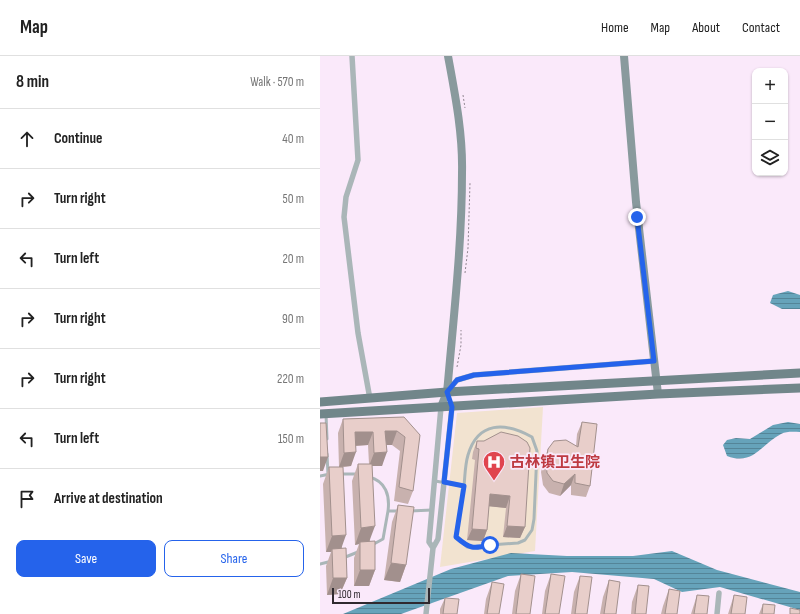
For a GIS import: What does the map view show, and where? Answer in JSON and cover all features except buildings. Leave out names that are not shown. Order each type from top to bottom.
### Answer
[{"type":"main road","points":[[441,407],[447,392],[459,258],[462,172],[457,104],[448,56]]},
{"type":"main road","points":[[624,56],[636,202],[658,394]]},
{"type":"main road","points":[[320,402],[447,392],[800,373]]},
{"type":"main road","points":[[323,414],[658,394],[800,388]]},
{"type":"main road","points":[[447,392],[452,407]]},
{"type":"street","points":[[352,56],[358,160],[346,197],[344,217],[358,333],[370,399]]},
{"type":"street","points":[[447,392],[457,380],[474,375],[654,361]]},
{"type":"street","points":[[433,548],[429,542],[441,407]]},
{"type":"street","points":[[427,612],[433,548],[438,539],[452,407]]},
{"type":"street","points":[[717,614],[719,592]]},
{"type":"lane","points":[[323,414],[327,444]]},
{"type":"lane","points":[[491,427],[507,427],[519,430],[532,437],[537,451],[534,519],[532,530],[525,540],[518,543],[490,545],[477,548],[467,547],[456,537],[464,486],[468,456],[473,443],[483,431],[491,427]]},
{"type":"lane","points":[[327,452],[328,474]]},
{"type":"lane","points":[[320,476],[328,474],[358,474],[376,478],[385,488],[389,498],[383,539],[370,546]]},
{"type":"lane","points":[[435,481],[464,486]]},
{"type":"lane","points":[[388,511],[432,510]]},
{"type":"lane","points":[[342,558],[363,549]]},
{"type":"lane","points":[[320,564],[334,560]]},
{"type":"shaded area","name":"古林镇卫生院","points":[[543,407],[535,551],[440,567],[457,413]]},
{"type":"water","points":[[788,291],[800,295],[800,309],[782,309],[770,303],[773,295]]},
{"type":"water","points":[[788,422],[800,424],[800,432],[783,433],[751,456],[736,458],[727,456],[723,445],[727,440],[736,438],[750,439],[773,425]]},
{"type":"water","points":[[672,551],[717,570],[800,592],[800,610],[720,587],[682,592],[654,579],[572,572],[508,576],[401,614],[343,614],[451,569],[511,553],[567,556],[633,556]]},
{"type":"place","name":"古林镇卫生院","points":[[494,482]]},
{"type":"route","points":[[490,545],[477,548],[467,547],[456,537],[464,486],[444,482],[452,407],[447,392],[457,380],[474,375],[520,370],[654,361],[637,217]]}]
